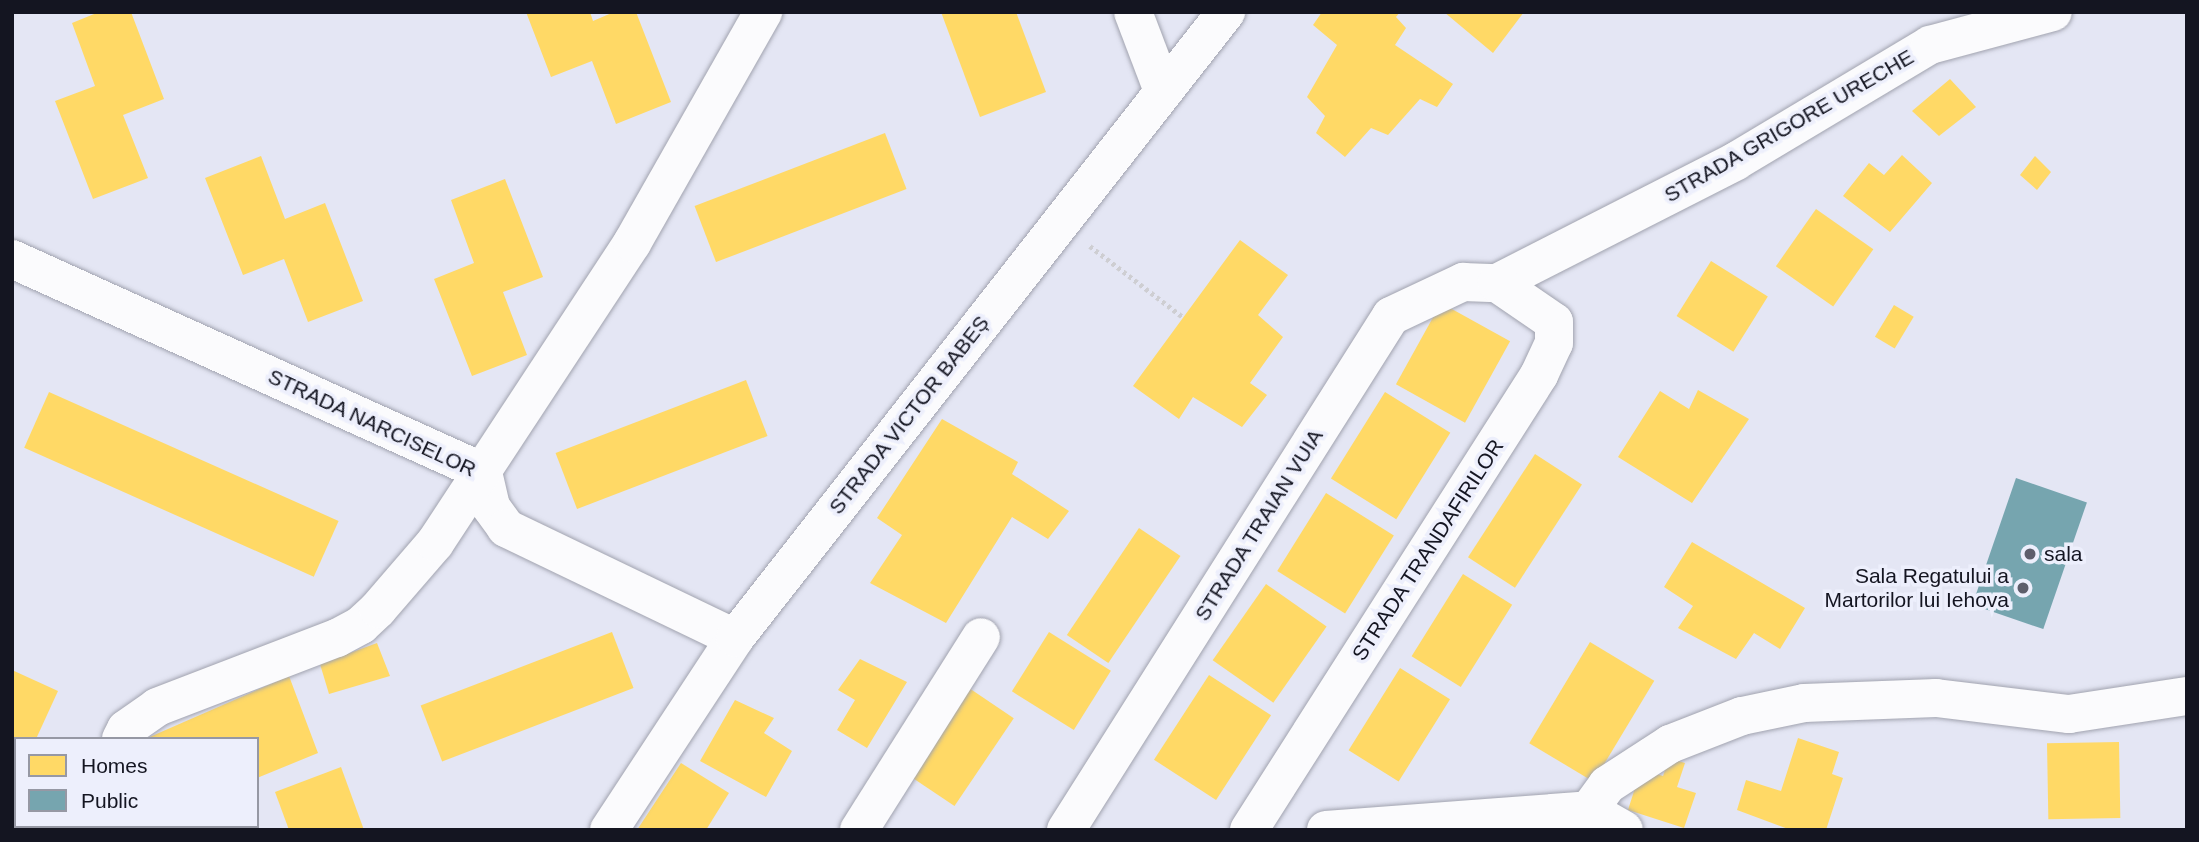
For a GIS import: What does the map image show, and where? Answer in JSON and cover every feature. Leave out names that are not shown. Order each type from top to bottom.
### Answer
[{"type":"street","points":[[122,737],[126,729],[183,695],[283,661],[361,625],[435,543],[632,243],[763,12]]},
{"type":"street","points":[[1133,12],[1163,91]]},
{"type":"street","name":"STRADA VICTOR BABEȘ","points":[[609,830],[735,638],[1226,12]]},
{"type":"street","name":"STRADA GRIGORE URECHE","points":[[1497,283],[1736,161],[1930,45],[2053,12]]},
{"type":"street","name":"STRADA NARCISELOR","points":[[12,259],[483,472],[491,507],[506,528],[735,638]]},
{"type":"street","name":"STRADA TRAIAN VUIA","points":[[1066,830],[1391,316],[1463,282],[1497,283]]},
{"type":"street","name":"STRADA TRANDAFIRILOR","points":[[1249,830],[1539,375],[1555,343],[1554,322],[1497,283]]},
{"type":"street","points":[[859,830],[981,637]]},
{"type":"street","points":[[1589,810],[1607,785],[1670,744],[1742,716],[1804,703],[1936,698],[2069,714],[2187,695]]},
{"type":"street","points":[[1326,830],[1442,825],[1589,810],[1624,830]]},
{"type":"path","points":[[1088,244],[1183,317]]},
{"type":"building: Homes","points":[[99,12],[131,12],[164,99],[123,115],[148,178],[93,199],[55,101],[95,86],[72,23]]},
{"type":"building: Homes","points":[[526,12],[590,12],[593,21],[614,12],[636,12],[671,102],[616,124],[592,61],[551,77]]},
{"type":"building: Homes","points":[[941,12],[1016,12],[1046,92],[980,117]]},
{"type":"building: Homes","points":[[1322,12],[1400,12],[1396,17],[1406,28],[1395,45],[1453,84],[1437,107],[1420,99],[1388,135],[1371,128],[1345,157],[1316,133],[1325,116],[1307,97],[1337,45],[1313,25]]},
{"type":"building: Homes","points":[[1444,12],[1524,12],[1493,53]]},
{"type":"building: Homes","points":[[1950,79],[1976,107],[1939,136],[1912,111]]},
{"type":"building: Homes","points":[[885,133],[907,189],[716,262],[695,206]]},
{"type":"building: Homes","points":[[1902,155],[1932,183],[1890,232],[1843,196],[1869,163],[1884,175]]},
{"type":"building: Homes","points":[[261,156],[285,219],[325,203],[363,301],[308,322],[284,259],[243,275],[205,178]]},
{"type":"building: Homes","points":[[2035,156],[2051,172],[2037,190],[2020,175]]},
{"type":"building: Homes","points":[[505,179],[543,277],[503,292],[527,355],[472,376],[434,279],[474,263],[451,200]]},
{"type":"building: Homes","points":[[1816,209],[1873,249],[1833,306],[1776,266]]},
{"type":"building: Homes","points":[[1240,240],[1288,275],[1258,315],[1283,337],[1250,383],[1267,395],[1242,427],[1193,397],[1179,419],[1133,386]]},
{"type":"building: Homes","points":[[1711,261],[1768,297],[1733,352],[1677,316]]},
{"type":"building: Homes","points":[[1441,303],[1510,341],[1465,423],[1396,384]]},
{"type":"building: Homes","points":[[1894,305],[1914,317],[1895,349],[1875,337]]},
{"type":"building: Homes","points":[[746,380],[768,436],[577,509],[556,453]]},
{"type":"building: Homes","points":[[1698,390],[1749,419],[1692,503],[1618,457],[1660,391],[1689,409]]},
{"type":"building: Homes","points":[[49,392],[339,521],[314,577],[24,448]]},
{"type":"building: Homes","points":[[1385,392],[1450,433],[1396,519],[1331,479]]},
{"type":"building: Homes","points":[[942,419],[1018,462],[1012,474],[1069,511],[1048,539],[1012,517],[946,623],[870,583],[902,535],[877,518]]},
{"type":"building: Homes","points":[[1535,454],[1582,484],[1515,588],[1468,557]]},
{"type":"building: Homes","points":[[1326,493],[1394,535],[1345,613],[1277,571]]},
{"type":"building: Homes","points":[[1139,528],[1180,556],[1108,663],[1067,635]]},
{"type":"building: Homes","points":[[1692,542],[1805,608],[1780,649],[1754,633],[1736,659],[1678,628],[1693,606],[1664,587]]},
{"type":"building: Homes","points":[[1463,574],[1512,605],[1461,687],[1412,656]]},
{"type":"building: Homes","points":[[1266,584],[1327,626],[1273,703],[1213,660]]},
{"type":"building: Homes","points":[[612,632],[634,688],[442,761],[421,705]]},
{"type":"building: Homes","points":[[1049,632],[1111,671],[1074,730],[1012,691]]},
{"type":"building: Homes","points":[[1590,642],[1654,681],[1594,782],[1529,743]]},
{"type":"building: Homes","points":[[377,643],[390,676],[329,694],[320,664]]},
{"type":"building: Homes","points":[[860,659],[907,682],[867,748],[837,730],[855,700],[838,690]]},
{"type":"building: Homes","points":[[1400,668],[1450,699],[1399,782],[1349,750]]},
{"type":"building: Homes","points":[[12,670],[58,691],[37,737],[12,737]]},
{"type":"building: Homes","points":[[1209,675],[1271,715],[1216,800],[1154,760]]},
{"type":"building: Homes","points":[[289,676],[318,753],[259,777],[259,737],[150,737]]},
{"type":"building: Homes","points":[[969,688],[1014,718],[954,806],[910,776]]},
{"type":"building: Homes","points":[[735,700],[774,718],[764,733],[792,751],[766,797],[700,761]]},
{"type":"building: Homes","points":[[1798,738],[1839,752],[1832,774],[1843,778],[1826,830],[1791,830],[1737,810],[1746,780],[1781,791]]},
{"type":"building: Homes","points":[[2119,742],[2120,818],[2048,819],[2047,743]]},
{"type":"building: Homes","points":[[1669,758],[1685,763],[1677,787],[1696,793],[1684,828],[1628,810],[1641,769],[1663,776]]},
{"type":"building: Homes","points":[[681,763],[729,793],[706,830],[637,830]]},
{"type":"building: Homes","points":[[341,767],[364,830],[289,830],[275,792]]},
{"type":"building: Public","name":"sala","points":[[2016,478],[2087,502],[2043,629],[1972,605]]},
{"type":"place","name":"sala","points":[[2030,554]]},
{"type":"place","name":"Sala Regatului a Martorilor lui Iehova","points":[[2023,588]]}]
